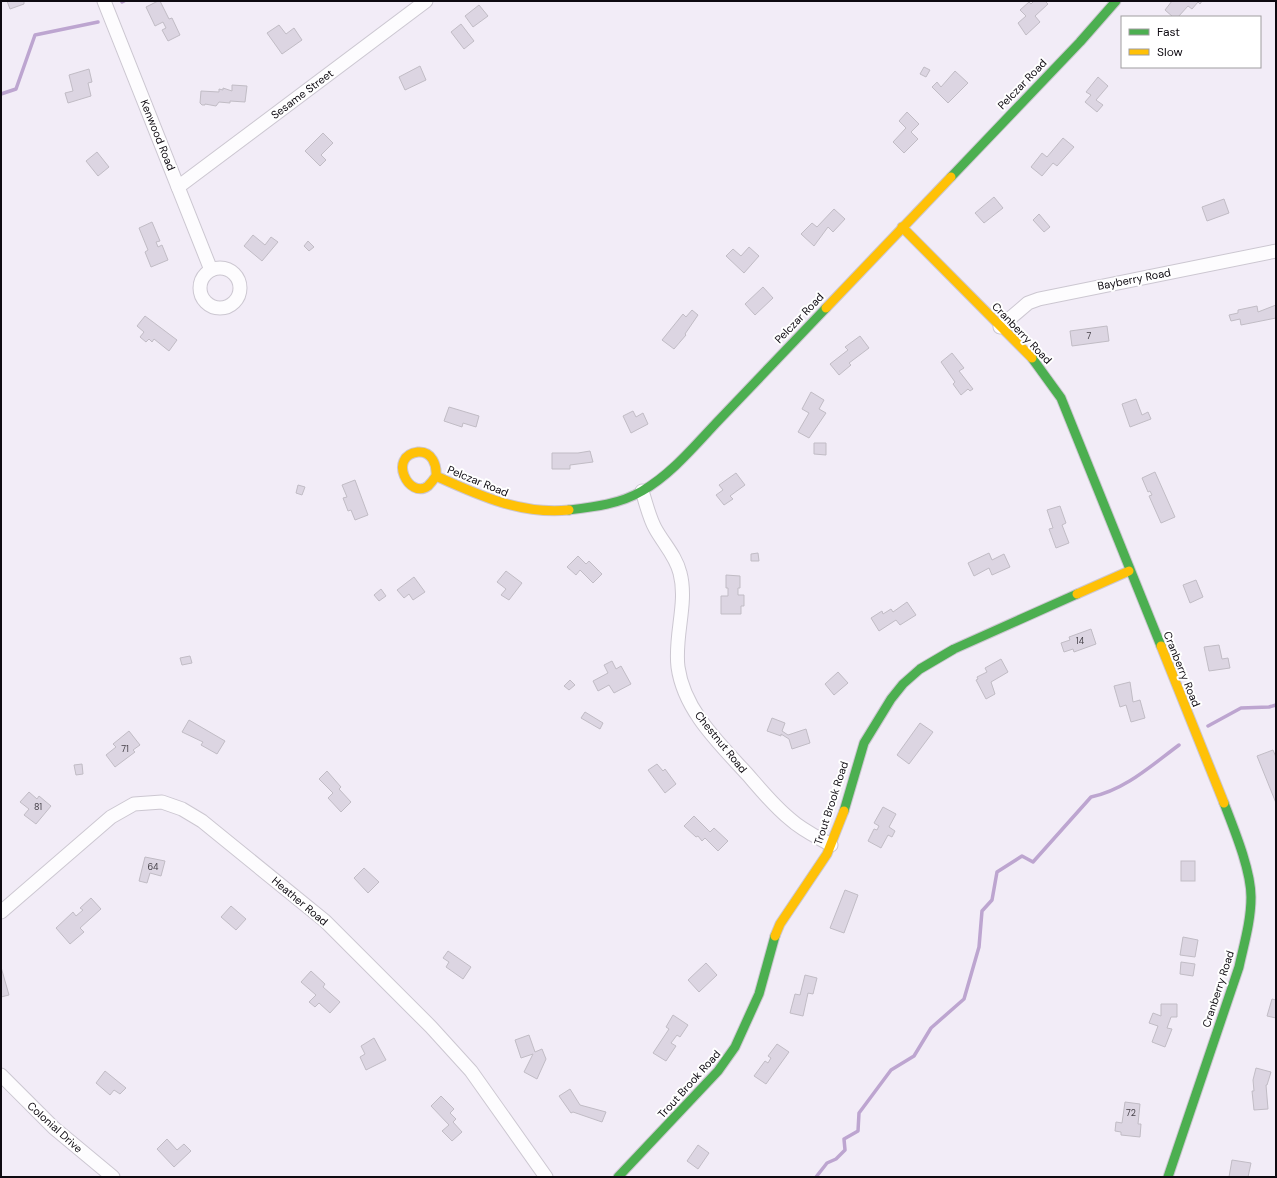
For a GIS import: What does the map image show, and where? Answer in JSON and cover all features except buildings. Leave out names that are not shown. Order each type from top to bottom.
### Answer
[{"type":"street","name":"Kenwood Road","points":[[104,1],[211,270]]},
{"type":"street","name":"Sesame Street","points":[[178,187],[426,1]]},
{"type":"street","name":"Pelczar Road","points":[[436,476],[504,505],[534,511],[571,511],[598,506],[642,491],[666,472],[695,445],[1116,1]]},
{"type":"street","name":"Cranberry Road","points":[[902,227],[1036,362],[1061,398],[1129,571],[1235,831],[1246,863],[1251,897],[1247,932],[1238,967],[1168,1177]]},
{"type":"street","name":"Bayberry Road","points":[[1000,327],[1028,303],[1039,299],[1276,251]]},
{"type":"street","name":"Chestnut Road","points":[[642,491],[654,527],[669,550],[680,573],[681,601],[677,654],[678,668],[687,697],[705,726],[776,807],[803,829],[831,845]]},
{"type":"street","name":"Trout Brook Road","points":[[618,1177],[718,1071],[735,1047],[759,994],[773,939],[780,924],[827,854],[845,808],[864,742],[890,699],[903,684],[936,658],[1129,571]]},
{"type":"street","name":"Heather Road","points":[[1,912],[111,817],[134,804],[162,802],[182,809],[202,821],[325,921],[431,1027],[470,1071],[546,1177]]},
{"type":"street","name":"Colonial Drive","points":[[1,1074],[54,1128],[112,1177]]},
{"type":"waterway","points":[[1,94],[16,89],[35,35],[98,22]]},
{"type":"waterway","points":[[1208,726],[1241,708],[1269,707],[1276,705]]},
{"type":"waterway","points":[[816,1177],[827,1163],[836,1159],[845,1150],[844,1139],[858,1131],[859,1113],[891,1070],[914,1056],[931,1028],[964,999],[979,947],[982,911],[992,900],[997,872],[1022,856],[1033,862],[1091,797],[1103,794],[1127,783],[1179,745]]},
{"type":"traffic: fast","points":[[951,177],[1080,42],[1116,1]]},
{"type":"traffic: fast","points":[[569,510],[616,502],[634,495],[653,484],[674,467],[693,448],[826,308]]},
{"type":"traffic: fast","points":[[1032,358],[1061,398],[1161,646]]},
{"type":"traffic: fast","points":[[844,811],[864,743],[891,699],[903,684],[920,669],[954,649],[1077,594]]},
{"type":"traffic: fast","points":[[1168,1177],[1239,967],[1249,924],[1251,897],[1248,875],[1245,862],[1224,803]]},
{"type":"traffic: fast","points":[[618,1177],[718,1071],[735,1047],[759,994],[775,936]]},
{"type":"traffic: slow","points":[[826,308],[951,177]]},
{"type":"traffic: slow","points":[[902,227],[1032,358]]},
{"type":"traffic: slow","points":[[436,476],[436,467],[433,460],[430,456],[423,452],[409,455],[404,461],[404,476],[414,487],[421,489],[428,486],[436,476],[500,502],[551,511],[569,510]]},
{"type":"traffic: slow","points":[[1077,594],[1129,571]]},
{"type":"traffic: slow","points":[[1161,646],[1224,803]]},
{"type":"traffic: slow","points":[[775,936],[780,924],[827,854],[844,811]]}]
